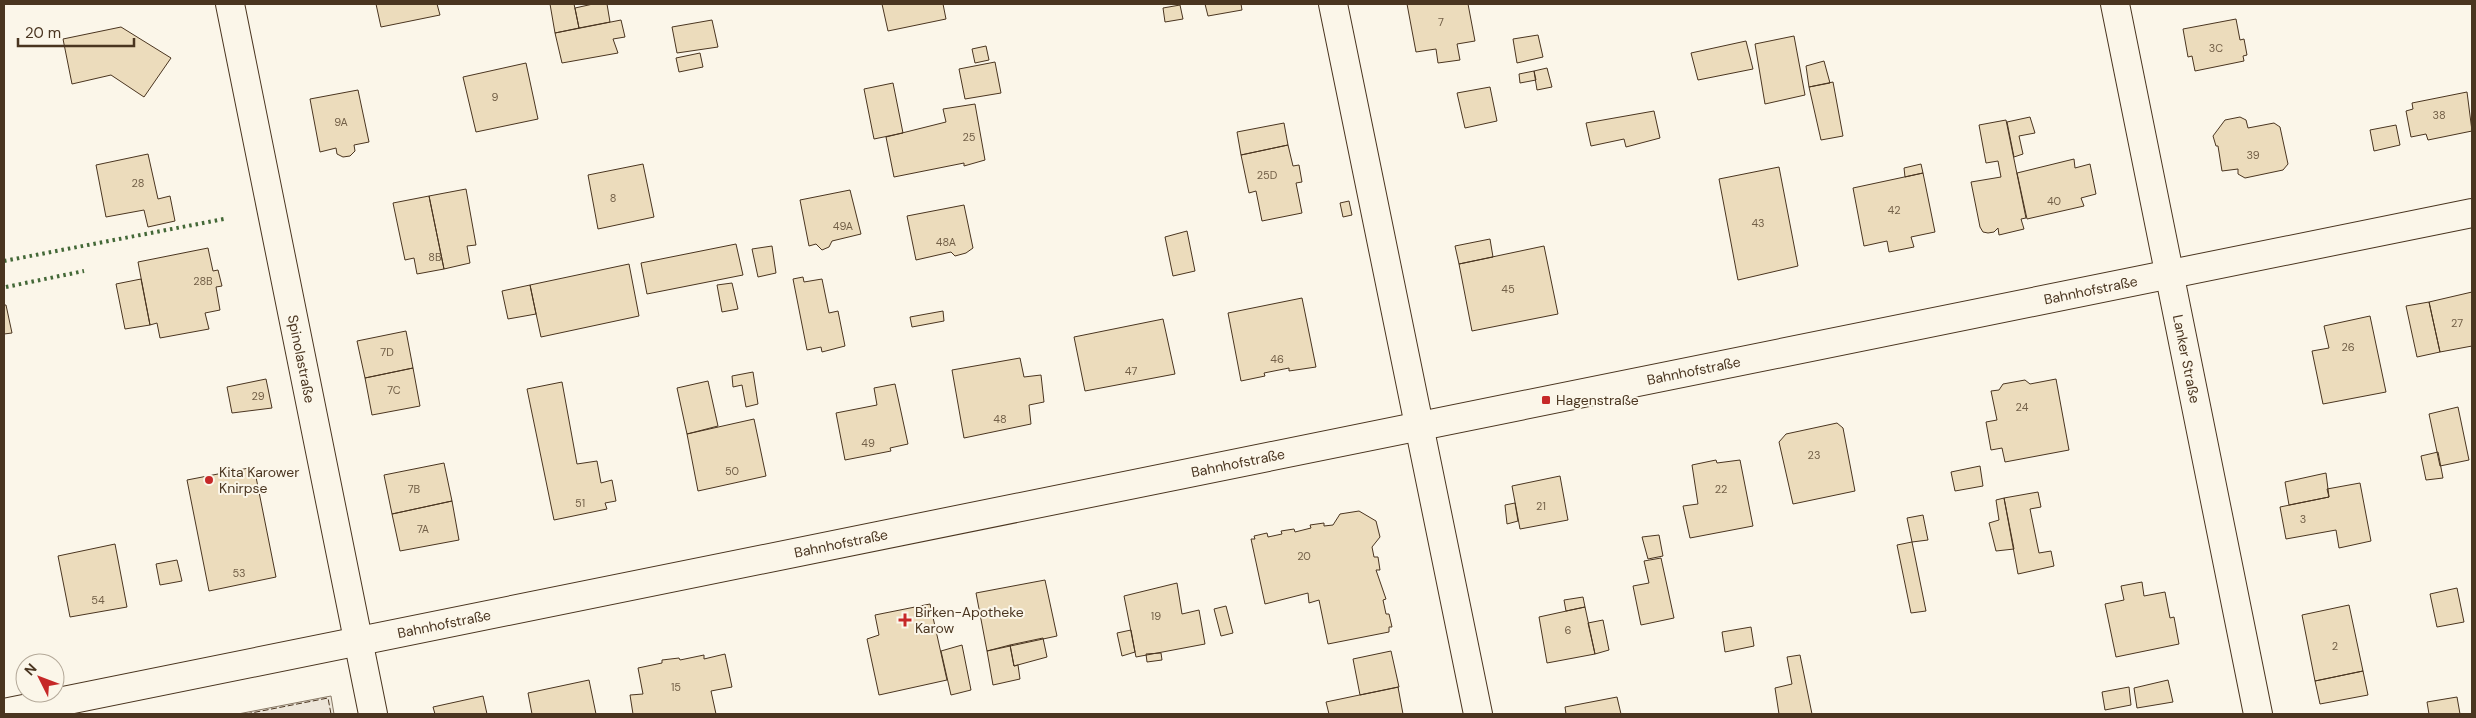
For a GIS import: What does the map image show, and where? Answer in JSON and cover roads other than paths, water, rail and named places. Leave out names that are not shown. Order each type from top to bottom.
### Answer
[{"type":"main road","name":"Spinolastraße","points":[[230,4],[373,714]]},
{"type":"main road","points":[[1333,4],[1478,714]]},
{"type":"main road","name":"Lanker Straße","points":[[2115,4],[2258,714]]},
{"type":"main road","name":"Bahnhofstraße","points":[[4,713],[358,640],[1268,458],[1419,425],[2472,214]]},
{"type":"place","name":"Hagenstraße","points":[[1546,400]]},
{"type":"place","name":"Kita Karower Knirpse","points":[[209,480]]},
{"type":"place","name":"Birken-Apotheke Karow","points":[[905,620]]}]
